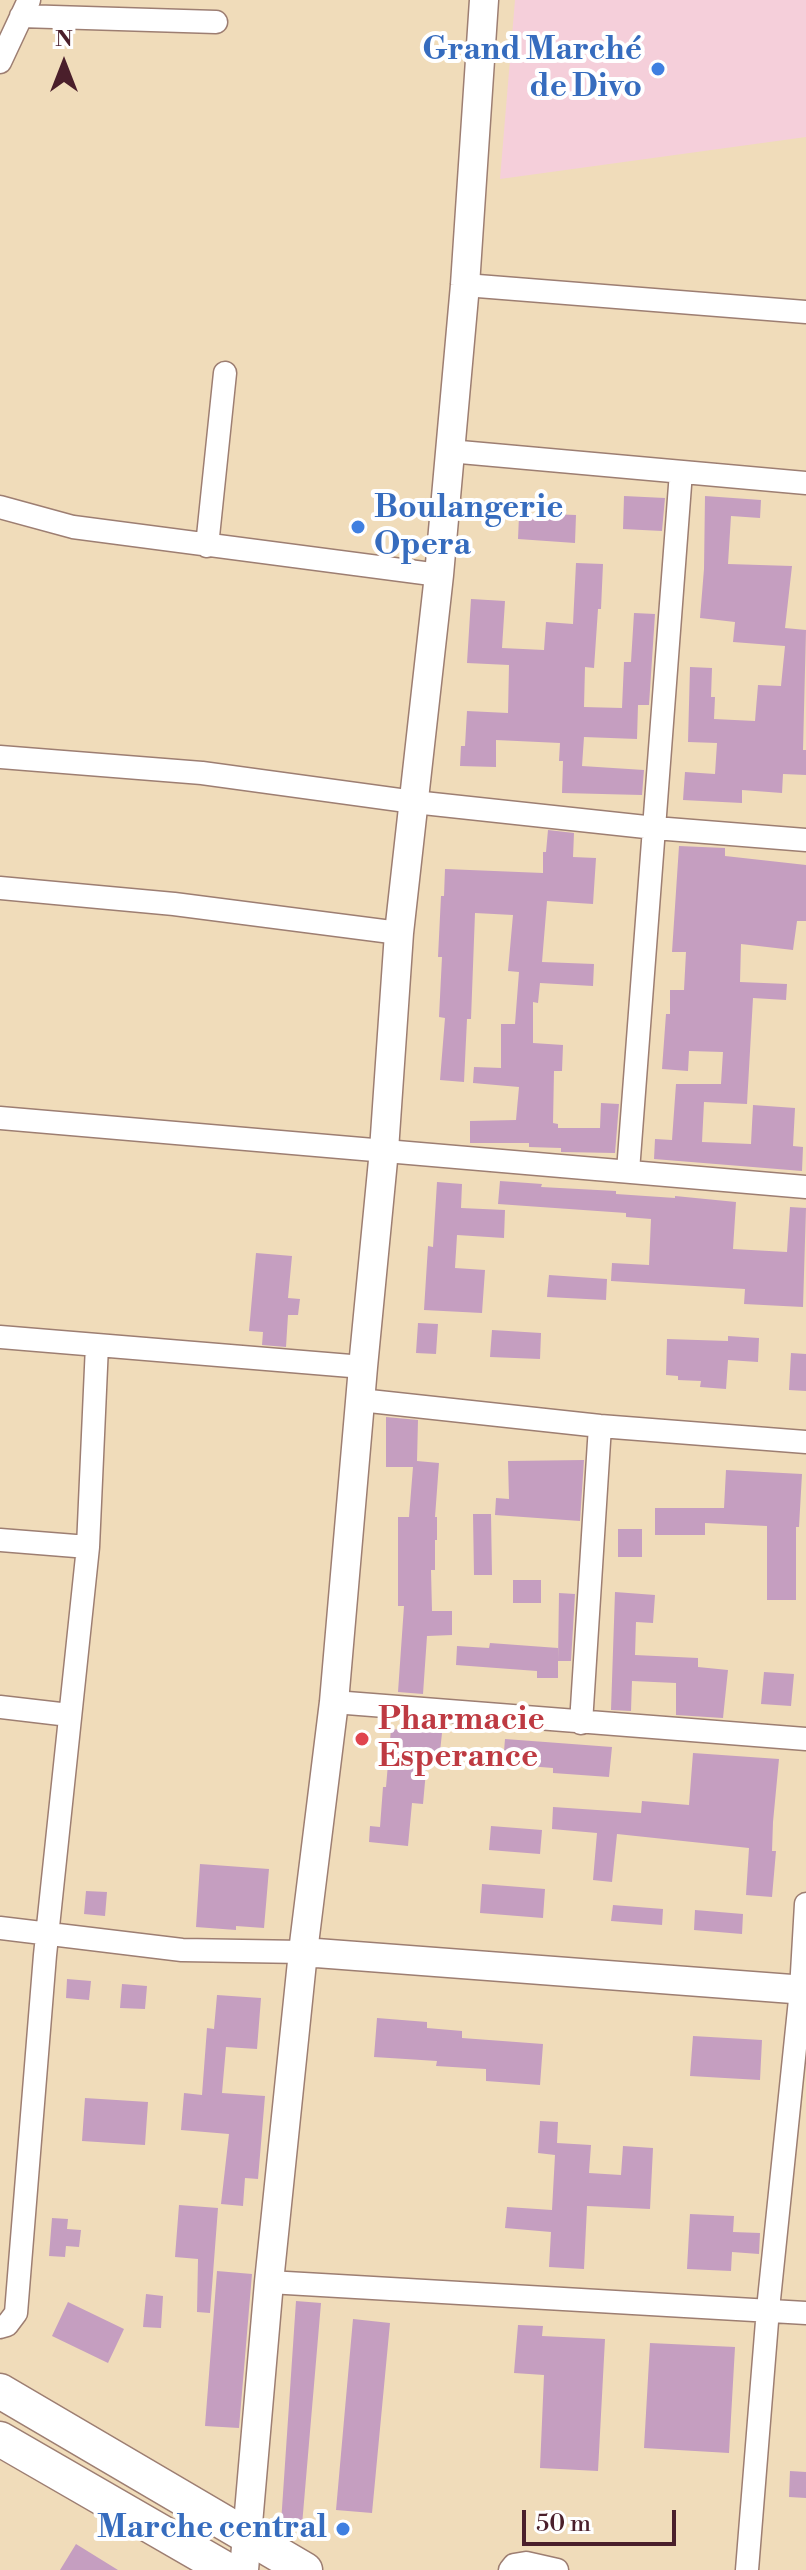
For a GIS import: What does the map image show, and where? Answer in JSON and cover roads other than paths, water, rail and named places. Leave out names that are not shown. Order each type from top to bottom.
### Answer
[{"type":"main road","points":[[0,2391],[305,2570]]},
{"type":"main road","points":[[0,2439],[227,2570]]},
{"type":"street","points":[[244,2570],[269,2282],[303,1952],[334,1702],[384,1150],[399,933],[439,575],[465,285],[484,0]]},
{"type":"street","points":[[0,62],[25,8],[216,22]]},
{"type":"street","points":[[465,285],[806,312]]},
{"type":"street","points":[[207,546],[225,373]]},
{"type":"street","points":[[449,451],[806,483]]},
{"type":"street","points":[[628,1171],[681,472]]},
{"type":"street","points":[[0,507],[73,527],[439,575]]},
{"type":"street","points":[[0,757],[202,773],[414,802],[655,828],[806,840]]},
{"type":"street","points":[[0,888],[174,904],[399,933]]},
{"type":"street","points":[[0,1118],[806,1187]]},
{"type":"street","points":[[0,1337],[363,1367]]},
{"type":"street","points":[[0,2327],[7,2325],[16,2313],[48,1934],[88,1547],[97,1345]]},
{"type":"street","points":[[360,1400],[600,1426],[806,1442]]},
{"type":"street","points":[[581,1723],[600,1426]]},
{"type":"street","points":[[0,1540],[88,1547]]},
{"type":"street","points":[[334,1702],[806,1739]]},
{"type":"street","points":[[0,1707],[69,1715]]},
{"type":"street","points":[[747,2570],[768,2309],[803,1990],[806,1904]]},
{"type":"street","points":[[0,1928],[182,1950],[303,1952],[803,1990]]},
{"type":"street","points":[[269,2282],[806,2313]]},
{"type":"street","points":[[510,2570],[514,2565],[526,2563],[557,2570]]},
{"type":"place","name":"Grand Marché de Divo","points":[[658,69]]},
{"type":"place","name":"Boulangerie Opera","points":[[358,527]]},
{"type":"place","name":"Pharmacie Esperance","points":[[362,1739]]},
{"type":"place","name":"Marche central","points":[[343,2529]]}]
